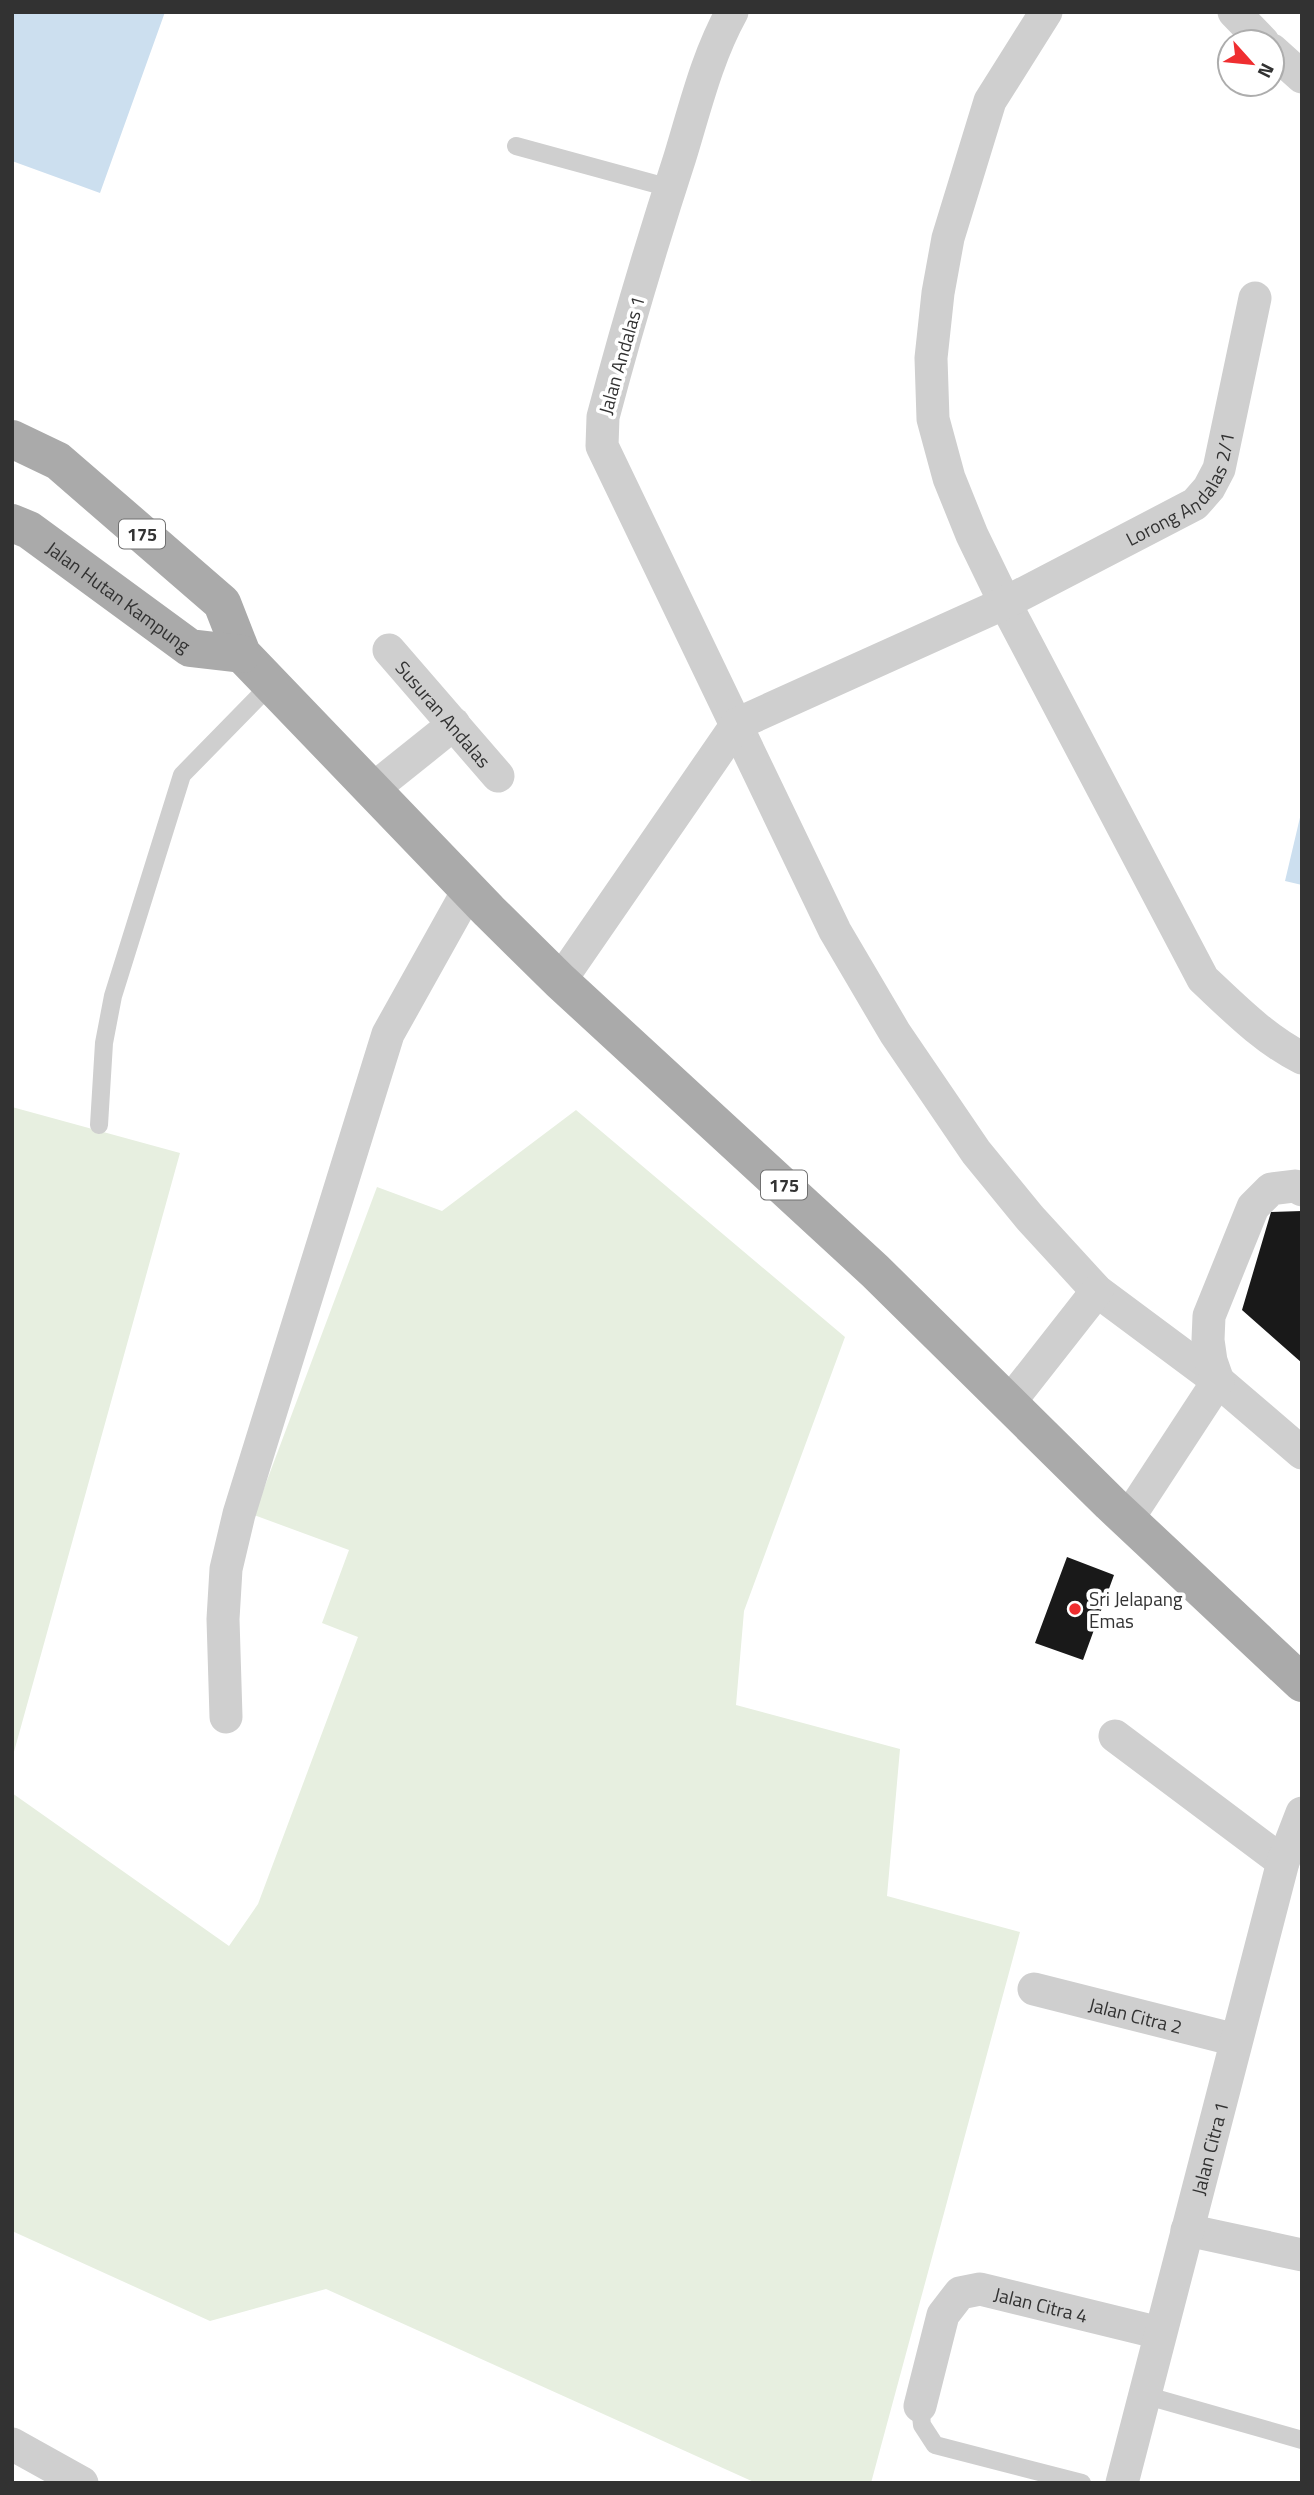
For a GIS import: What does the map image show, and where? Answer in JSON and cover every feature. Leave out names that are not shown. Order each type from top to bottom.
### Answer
[{"type":"main road","name":"175","points":[[12,439],[58,461],[222,603],[242,654],[560,981],[875,1271],[1128,1520],[1302,1682]]},
{"type":"main road","name":"Jalan Hutan Kampung","points":[[12,523],[29,530],[190,648],[242,654]]},
{"type":"street","name":"Jalan Andalas 1","points":[[732,12],[709,63],[670,188],[603,417],[602,446],[835,931],[895,1032],[976,1152],[1003,1187],[1097,1291],[1218,1381],[1302,1453]]},
{"type":"street","points":[[1046,12],[990,101],[948,238],[938,293],[931,358],[933,419],[949,478],[972,535],[1005,603],[1203,979],[1248,1021],[1302,1059]]},
{"type":"street","points":[[1234,12],[1249,28]]},
{"type":"street","points":[[1286,63],[1302,77]]},
{"type":"street","name":"Lorong Andalas 2/1","points":[[737,724],[1005,603],[1195,504],[1209,488],[1219,469],[1255,298]]},
{"type":"street","name":"Susuran Andalas","points":[[389,650],[498,776]]},
{"type":"street","points":[[373,789],[454,724]]},
{"type":"street","points":[[560,981],[737,724]]},
{"type":"street","points":[[226,1717],[223,1619],[226,1569],[239,1514],[388,1034],[469,889]]},
{"type":"street","points":[[1128,1520],[1218,1381],[1208,1340],[1209,1316],[1253,1207],[1271,1189],[1295,1186],[1302,1190]]},
{"type":"street","points":[[1009,1403],[1097,1291]]},
{"type":"street","points":[[1115,1736],[1283,1862]]},
{"type":"street","name":"Jalan Citra 1","points":[[1122,2483],[1283,1862],[1302,1813]]},
{"type":"street","name":"Jalan Citra 2","points":[[1034,1989],[1236,2040]]},
{"type":"street","points":[[1187,2230],[1302,2255]]},
{"type":"street","name":"Jalan Citra 4","points":[[920,2406],[943,2315],[960,2292],[980,2289],[1160,2333]]},
{"type":"street","points":[[12,2444],[82,2483]]},
{"type":"lane","points":[[516,146],[670,188]]},
{"type":"lane","points":[[99,1125],[104,1043],[113,996],[182,775],[271,684]]},
{"type":"lane","points":[[1144,2395],[1302,2440]]},
{"type":"lane","points":[[920,2406],[922,2425],[935,2445],[1082,2483]]},
{"type":"green space","points":[[12,1107],[180,1153],[12,1759]]},
{"type":"green space","points":[[576,1110],[845,1337],[744,1611],[736,1705],[900,1749],[887,1896],[1020,1932],[871,2483],[756,2483],[326,2289],[210,2321],[12,2231],[12,1793],[229,1946],[258,1904],[358,1637],[322,1623],[349,1550],[254,1515],[377,1187],[442,1211]]},
{"type":"water","points":[[12,12],[165,12],[100,193],[12,161]]},
{"type":"water","points":[[1302,809],[1302,885],[1285,881]]},
{"type":"building","points":[[1302,1211],[1302,1363],[1242,1310],[1271,1212]]},
{"type":"building","name":"Sri Jelapang Emas","points":[[1067,1557],[1114,1575],[1083,1660],[1035,1643]]},
{"type":"place","name":"Sri Jelapang Emas","points":[[1075,1609]]}]
